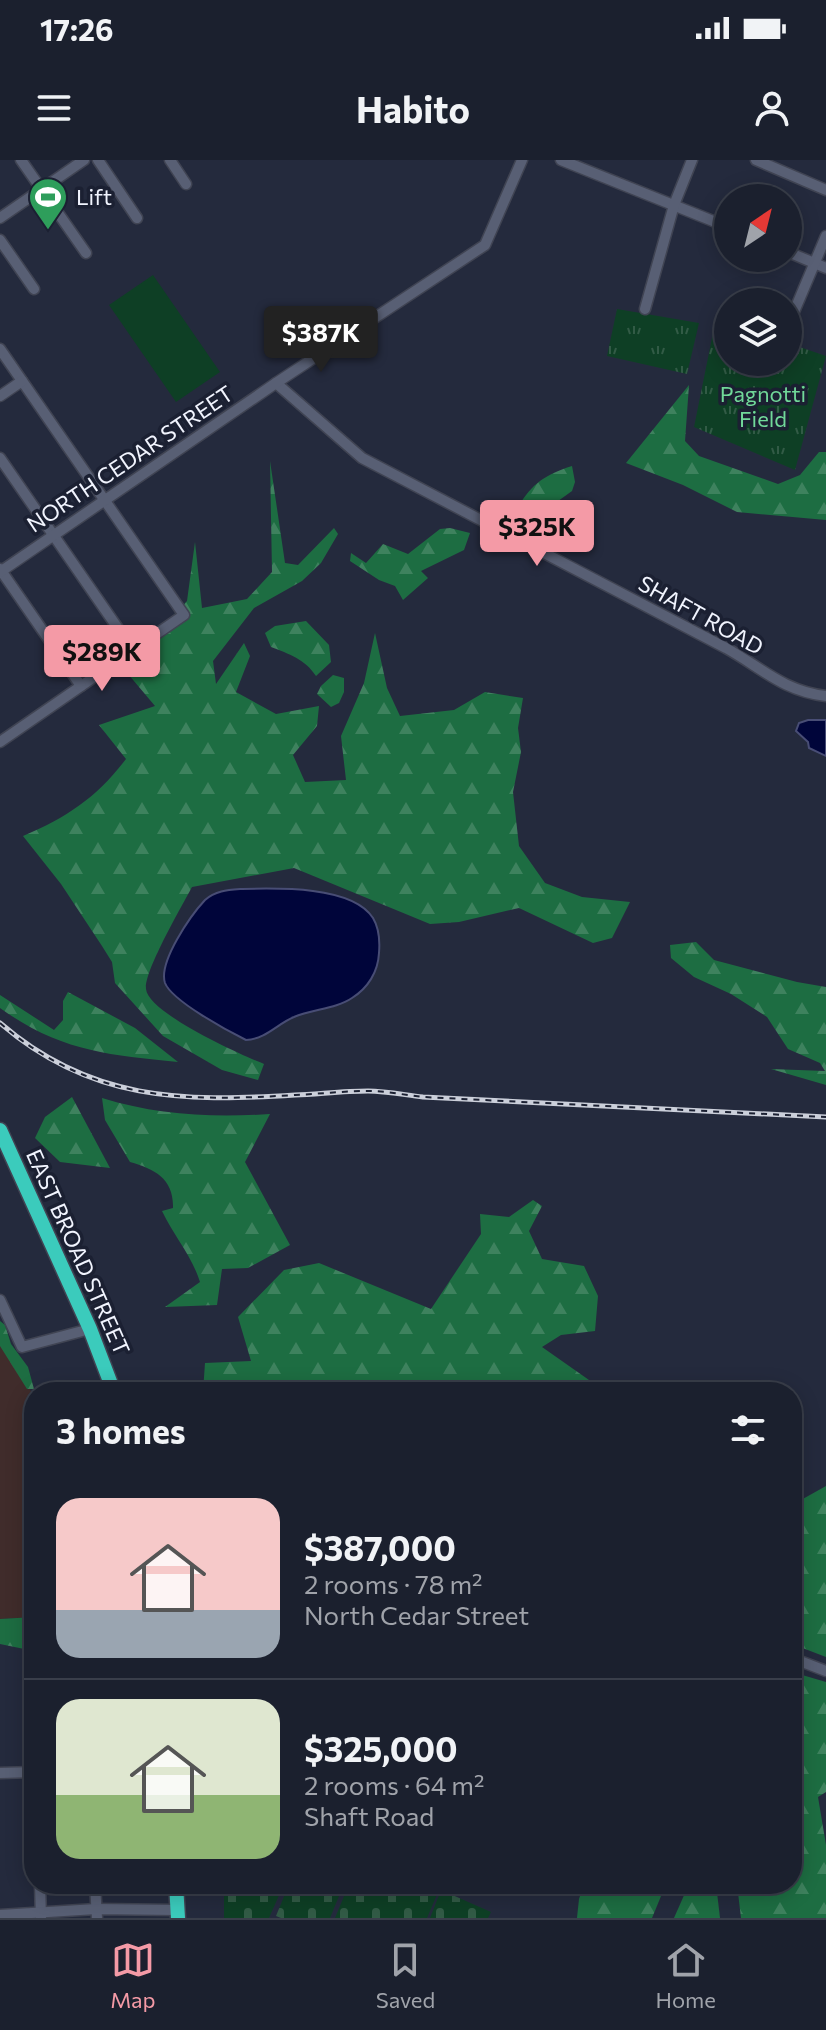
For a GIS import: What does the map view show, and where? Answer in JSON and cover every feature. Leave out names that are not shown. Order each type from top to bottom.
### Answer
[{"type":"highway","name":"EAST BROAD STREET","points":[[0,1132],[90,1329],[110,1382]]},
{"type":"highway","points":[[176,1894],[177,1914]]},
{"type":"street","points":[[21,160],[86,253]]},
{"type":"street","points":[[0,218],[84,160]]},
{"type":"street","points":[[98,160],[137,218]]},
{"type":"street","points":[[170,160],[186,184]]},
{"type":"street","name":"NORTH CEDAR STREET","points":[[0,570],[485,245],[522,160]]},
{"type":"street","points":[[561,160],[714,221]]},
{"type":"street","points":[[645,309],[674,205],[692,160]]},
{"type":"street","points":[[756,160],[826,190]]},
{"type":"street","points":[[802,293],[826,236]]},
{"type":"street","points":[[0,240],[34,289]]},
{"type":"street","points":[[802,258],[826,268]]},
{"type":"street","points":[[0,349],[184,615],[0,742]]},
{"type":"street","points":[[0,396],[22,381]]},
{"type":"street","name":"SHAFT ROAD","points":[[276,383],[362,458],[726,648],[778,683],[800,692],[826,696]]},
{"type":"street","points":[[0,458],[133,650]]},
{"type":"street","points":[[0,570],[81,686]]},
{"type":"street","points":[[0,1300],[22,1347],[90,1329]]},
{"type":"street","points":[[802,1662],[826,1671]]},
{"type":"street","points":[[0,1773],[24,1772]]},
{"type":"street","points":[[40,1894],[41,1915]]},
{"type":"street","points":[[96,1894],[97,1914]]},
{"type":"street","points":[[0,1915],[177,1914]]},
{"type":"shaded area","points":[[826,720],[826,756],[809,748],[808,742],[796,731],[799,723]]},
{"type":"shaded area","points":[[240,889],[311,891],[348,899],[363,907],[375,922],[379,939],[377,967],[367,984],[346,1002],[294,1017],[265,1034],[246,1040],[189,1007],[165,983],[166,963],[171,951],[184,927],[205,900],[217,893]]},
{"type":"shaded area","points":[[0,1333],[26,1382],[24,1618],[0,1619]]},
{"type":"green space","points":[[153,275],[220,372],[176,402],[109,305]]},
{"type":"green space","points":[[617,309],[699,323],[687,374],[607,356]]},
{"type":"green space","name":"Pagnotti Field","points":[[714,328],[714,376],[802,376],[802,348],[826,356],[795,470],[694,427]]},
{"type":"green space","points":[[689,385],[685,441],[699,456],[778,484],[800,475],[819,452],[826,452],[826,520],[737,512],[683,485],[626,463]]},
{"type":"green space","points":[[270,461],[285,563],[298,565],[334,528],[338,534],[321,563],[302,581],[254,608],[213,661],[216,684],[244,643],[250,656],[236,692],[276,714],[319,706],[317,726],[293,755],[305,782],[346,780],[341,736],[364,683],[375,633],[387,688],[400,716],[454,710],[485,692],[523,698],[518,728],[521,752],[513,792],[519,846],[545,883],[582,897],[630,902],[612,938],[593,943],[519,908],[459,922],[430,924],[294,868],[192,887],[157,954],[146,989],[162,1010],[178,1021],[264,1064],[258,1080],[222,1070],[163,1036],[115,983],[112,962],[102,946],[61,884],[23,836],[80,805],[126,759],[99,725],[155,706],[123,668],[187,601],[195,542],[202,608],[247,599],[272,572]]},
{"type":"green space","points":[[572,466],[575,482],[572,491],[540,514],[529,537],[508,528],[519,505],[532,488],[548,476]]},
{"type":"green space","points":[[440,529],[470,533],[464,550],[421,571],[428,578],[403,600],[395,586],[379,580],[350,561],[351,553],[366,563],[383,544],[408,554]]},
{"type":"green space","points":[[306,621],[329,645],[331,662],[316,676],[302,661],[271,647],[265,633],[275,626]]},
{"type":"green space","points":[[333,675],[344,678],[344,692],[339,703],[331,707],[317,694]]},
{"type":"green space","points":[[696,942],[714,960],[826,987],[826,1085],[771,1069],[825,1071],[820,1063],[788,1049],[767,1017],[731,994],[694,977],[671,958],[670,945]]},
{"type":"green space","points":[[68,992],[135,1028],[178,1062],[106,1053],[64,1042],[43,1034],[0,1008],[0,995],[54,1030],[63,1020],[63,1001]]},
{"type":"green space","points":[[72,1097],[110,1168],[60,1162],[35,1138],[45,1117]]},
{"type":"green space","points":[[102,1098],[185,1114],[270,1114],[245,1162],[290,1245],[248,1268],[222,1269],[217,1305],[165,1307],[200,1282],[162,1211],[173,1208],[170,1190],[155,1172],[130,1162],[105,1120]]},
{"type":"green space","points":[[533,1200],[542,1206],[529,1231],[542,1259],[584,1266],[598,1296],[595,1331],[561,1335],[542,1347],[594,1382],[204,1382],[205,1363],[251,1361],[238,1317],[284,1270],[319,1263],[431,1309],[481,1234],[480,1214],[509,1217]]},
{"type":"green space","points":[[0,1321],[5,1325],[11,1344],[28,1367],[32,1382],[24,1384],[0,1346]]},
{"type":"green space","points":[[826,1486],[826,1657],[802,1648],[802,1499]]},
{"type":"green space","points":[[24,1618],[24,1649],[0,1644],[0,1619]]},
{"type":"green space","points":[[802,1675],[826,1682],[826,1792],[818,1797],[826,1845],[826,1918],[741,1918],[738,1894],[802,1894]]},
{"type":"green space","points":[[224,1894],[280,1894],[269,1918],[224,1918]]},
{"type":"green space","points":[[285,1894],[340,1894],[330,1918],[276,1916]]},
{"type":"green space","points":[[345,1894],[437,1894],[427,1918],[335,1918]]},
{"type":"green space","points":[[439,1894],[450,1894],[491,1912],[488,1918],[430,1918]]},
{"type":"green space","points":[[581,1894],[662,1894],[652,1918],[577,1918]]},
{"type":"green space","points":[[685,1894],[717,1894],[720,1918],[674,1918]]},
{"type":"railway","points":[[0,1023],[34,1049],[68,1068],[103,1082],[176,1096],[254,1097],[375,1091],[423,1097],[826,1117]]},
{"type":"place","name":"Lift","points":[[48,231]]}]
